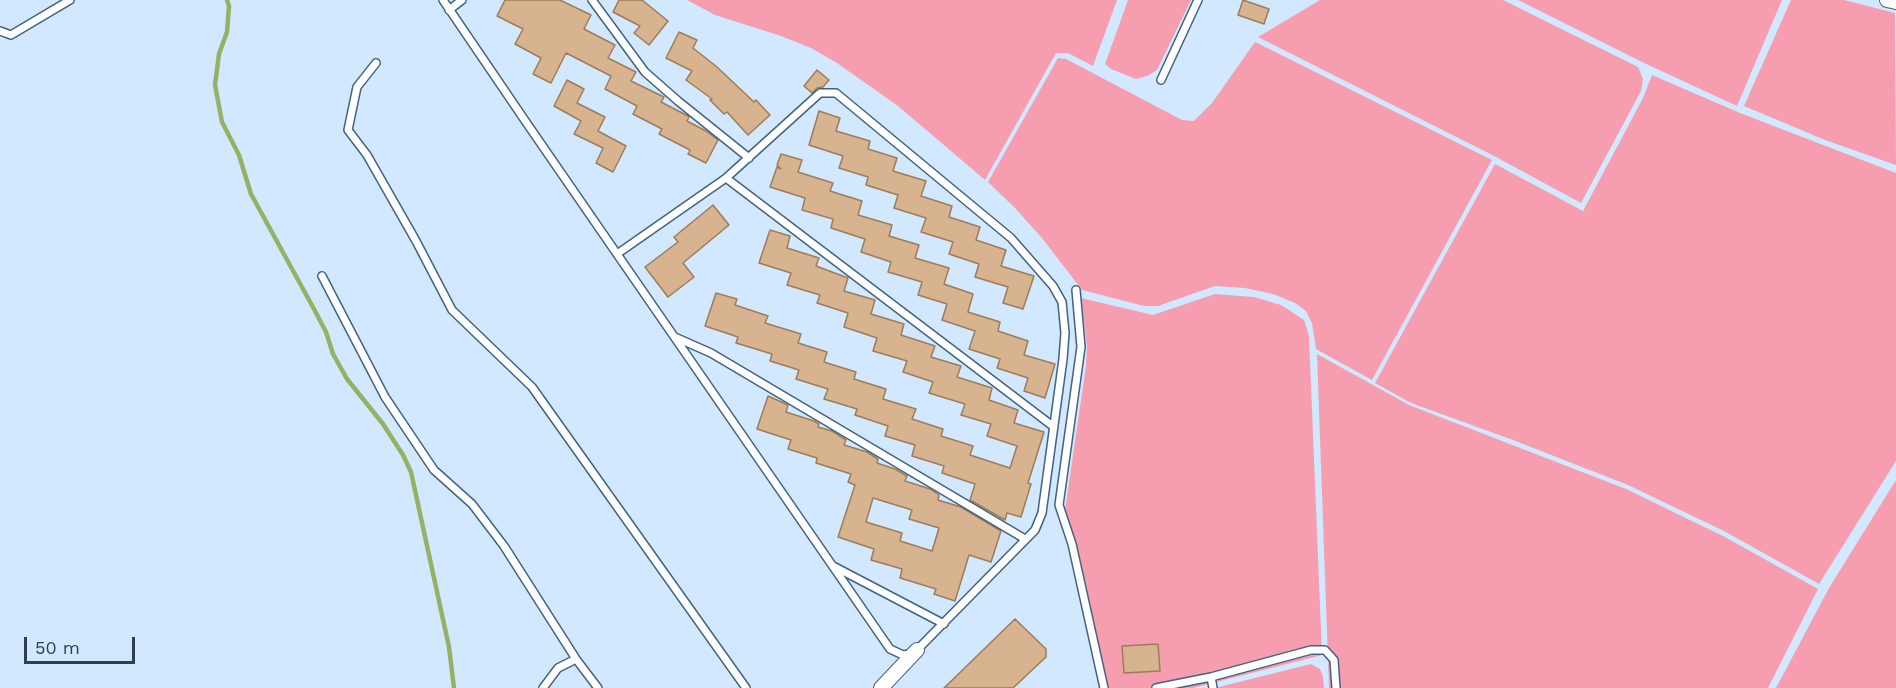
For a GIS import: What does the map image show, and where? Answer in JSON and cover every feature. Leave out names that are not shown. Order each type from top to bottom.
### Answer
[{"type":"street","points":[[1887,0],[1896,2]]},
{"type":"street","points":[[881,688],[917,650]]},
{"type":"lane","points":[[0,32],[12,35],[70,0]]},
{"type":"lane","points":[[442,0],[617,254],[676,338],[890,649],[903,655],[917,650],[1035,530],[1042,513],[1054,427],[1065,333],[1062,302],[1053,286],[1011,238],[836,93],[820,93],[726,178],[617,254]]},
{"type":"lane","points":[[449,10],[462,0]]},
{"type":"lane","points":[[592,0],[645,72],[749,158]]},
{"type":"lane","points":[[1161,80],[1198,0]]},
{"type":"lane","points":[[376,63],[357,87],[348,130],[367,155],[452,310],[531,387],[746,688]]},
{"type":"lane","points":[[726,178],[1054,427]]},
{"type":"lane","points":[[322,276],[385,397],[434,470],[471,504],[504,546],[598,688]]},
{"type":"lane","points":[[1076,290],[1081,347],[1059,505],[1072,544],[1104,688]]},
{"type":"lane","points":[[676,338],[711,353],[1025,539]]},
{"type":"lane","points":[[833,566],[944,624]]},
{"type":"lane","points":[[1156,688],[1311,650],[1325,650],[1334,660],[1336,688]]},
{"type":"lane","points":[[543,688],[558,668],[576,658]]},
{"type":"lane","points":[[1211,676],[1214,688]]},
{"type":"shaded area","points":[[687,0],[1117,0],[1093,66],[1068,53],[1056,53],[985,180],[898,106],[837,63],[811,48],[715,15]]},
{"type":"shaded area","points":[[1128,0],[1191,0],[1157,70],[1136,79],[1111,69],[1105,64]]},
{"type":"shaded area","points":[[1320,0],[1503,0],[1638,67],[1643,79],[1641,91],[1581,203],[1496,157],[1258,37]]},
{"type":"shaded area","points":[[1518,0],[1782,0],[1737,106],[1644,63]]},
{"type":"shaded area","points":[[1791,0],[1844,0],[1895,13],[1896,165],[1825,140],[1744,106]]},
{"type":"shaded area","points":[[1255,42],[1492,160],[1372,380],[1316,349],[1312,323],[1306,311],[1295,303],[1273,294],[1245,288],[1215,286],[1158,306],[1144,306],[1082,290],[1042,238],[988,182],[1058,58],[1066,59],[1182,120],[1194,121],[1212,103]]},
{"type":"shaded area","points":[[1652,75],[1740,113],[1896,173],[1896,461],[1819,584],[1724,531],[1628,485],[1411,403],[1375,383],[1495,164],[1583,211],[1643,98]]},
{"type":"shaded area","points":[[1215,294],[1254,297],[1281,305],[1304,320],[1309,336],[1322,655],[1193,688],[1101,688],[1064,517],[1086,366],[1087,347],[1081,298],[1153,315]]},
{"type":"shaded area","points":[[1317,354],[1409,405],[1626,489],[1725,537],[1818,589],[1768,688],[1329,688]]},
{"type":"shaded area","points":[[1896,480],[1896,688],[1776,688],[1829,588]]},
{"type":"shaded area","points":[[1311,664],[1320,669],[1324,688],[1215,688]]},
{"type":"building","points":[[505,0],[560,0],[591,15],[584,29],[615,45],[608,58],[636,72],[631,81],[664,97],[661,102],[688,116],[687,121],[718,140],[706,163],[688,154],[690,150],[659,134],[662,129],[633,114],[637,106],[605,89],[611,76],[566,53],[551,83],[533,74],[541,58],[515,44],[523,29],[497,16]]},
{"type":"building","points":[[619,0],[642,0],[668,21],[649,45],[634,33],[640,26],[613,12]]},
{"type":"building","points":[[1243,0],[1269,9],[1264,24],[1238,15]]},
{"type":"building","points":[[679,32],[697,40],[693,48],[754,102],[756,100],[770,115],[748,135],[727,112],[724,114],[710,100],[712,99],[686,80],[692,71],[666,58]]},
{"type":"building","points":[[817,70],[829,80],[823,87],[817,88],[812,93],[804,86]]},
{"type":"building","points":[[567,80],[584,89],[577,103],[605,117],[598,131],[626,146],[613,172],[596,163],[603,148],[574,134],[581,121],[554,106]]},
{"type":"building","points":[[819,111],[840,118],[836,131],[870,141],[868,149],[897,158],[893,171],[926,181],[921,196],[952,206],[949,217],[980,227],[976,240],[1006,250],[1001,266],[1034,276],[1023,309],[1003,303],[1008,287],[975,277],[979,264],[949,254],[953,242],[921,232],[926,218],[894,208],[898,195],[866,185],[868,177],[839,168],[843,156],[809,145]]},
{"type":"building","points":[[781,154],[802,160],[798,172],[833,183],[830,191],[862,201],[858,215],[892,225],[889,236],[919,245],[915,258],[949,268],[944,284],[973,294],[968,312],[1000,322],[998,331],[1028,341],[1024,355],[1055,364],[1045,398],[1024,391],[1028,378],[997,368],[1000,359],[969,349],[975,331],[942,320],[947,304],[918,295],[922,282],[888,272],[891,262],[861,252],[865,239],[831,228],[833,219],[802,210],[805,198],[770,187],[777,167],[781,169],[777,165]]},
{"type":"building","points":[[713,205],[729,225],[683,263],[694,277],[668,297],[645,267],[678,242],[674,237]]},
{"type":"building","points":[[770,230],[790,236],[787,248],[819,258],[816,266],[848,278],[844,291],[875,300],[871,314],[904,324],[901,335],[935,346],[931,357],[961,366],[957,377],[992,388],[989,400],[1018,410],[1014,423],[1044,432],[1028,483],[1031,484],[1021,517],[1007,513],[1005,520],[970,500],[975,484],[942,473],[944,466],[912,456],[915,445],[885,436],[888,426],[855,415],[857,409],[824,399],[828,389],[796,379],[799,370],[770,361],[772,354],[736,343],[738,337],[705,326],[716,293],[737,299],[735,305],[768,316],[765,323],[801,334],[798,343],[827,352],[824,362],[856,372],[854,379],[886,389],[883,399],[916,409],[912,419],[943,429],[941,436],[973,446],[970,455],[1010,468],[1017,446],[987,436],[991,424],[961,415],[965,404],[929,393],[933,382],[903,372],[907,361],[873,351],[877,338],[844,327],[848,313],[817,303],[820,295],[787,285],[791,273],[759,263]]},
{"type":"building","points":[[768,396],[788,405],[786,412],[814,421],[819,424],[818,427],[832,431],[846,440],[844,445],[867,452],[878,459],[877,463],[907,476],[905,481],[930,489],[939,495],[938,500],[961,507],[1001,531],[991,562],[969,555],[955,601],[934,594],[936,589],[900,578],[902,569],[871,560],[874,549],[838,537],[855,485],[848,482],[851,474],[816,463],[817,458],[788,449],[791,440],[757,429]],"holes":[[[873,498],[912,510],[909,519],[939,528],[932,551],[900,541],[902,533],[866,522]]]},
{"type":"building","points":[[1015,619],[1046,649],[1046,657],[1013,688],[944,688]]},
{"type":"building","points":[[1158,644],[1160,671],[1124,673],[1122,646]]},
{"type":"waterway","points":[[227,0],[229,6],[227,32],[219,54],[215,85],[222,122],[239,155],[251,194],[326,332],[333,354],[347,379],[383,424],[411,472],[449,647],[454,688]]}]
